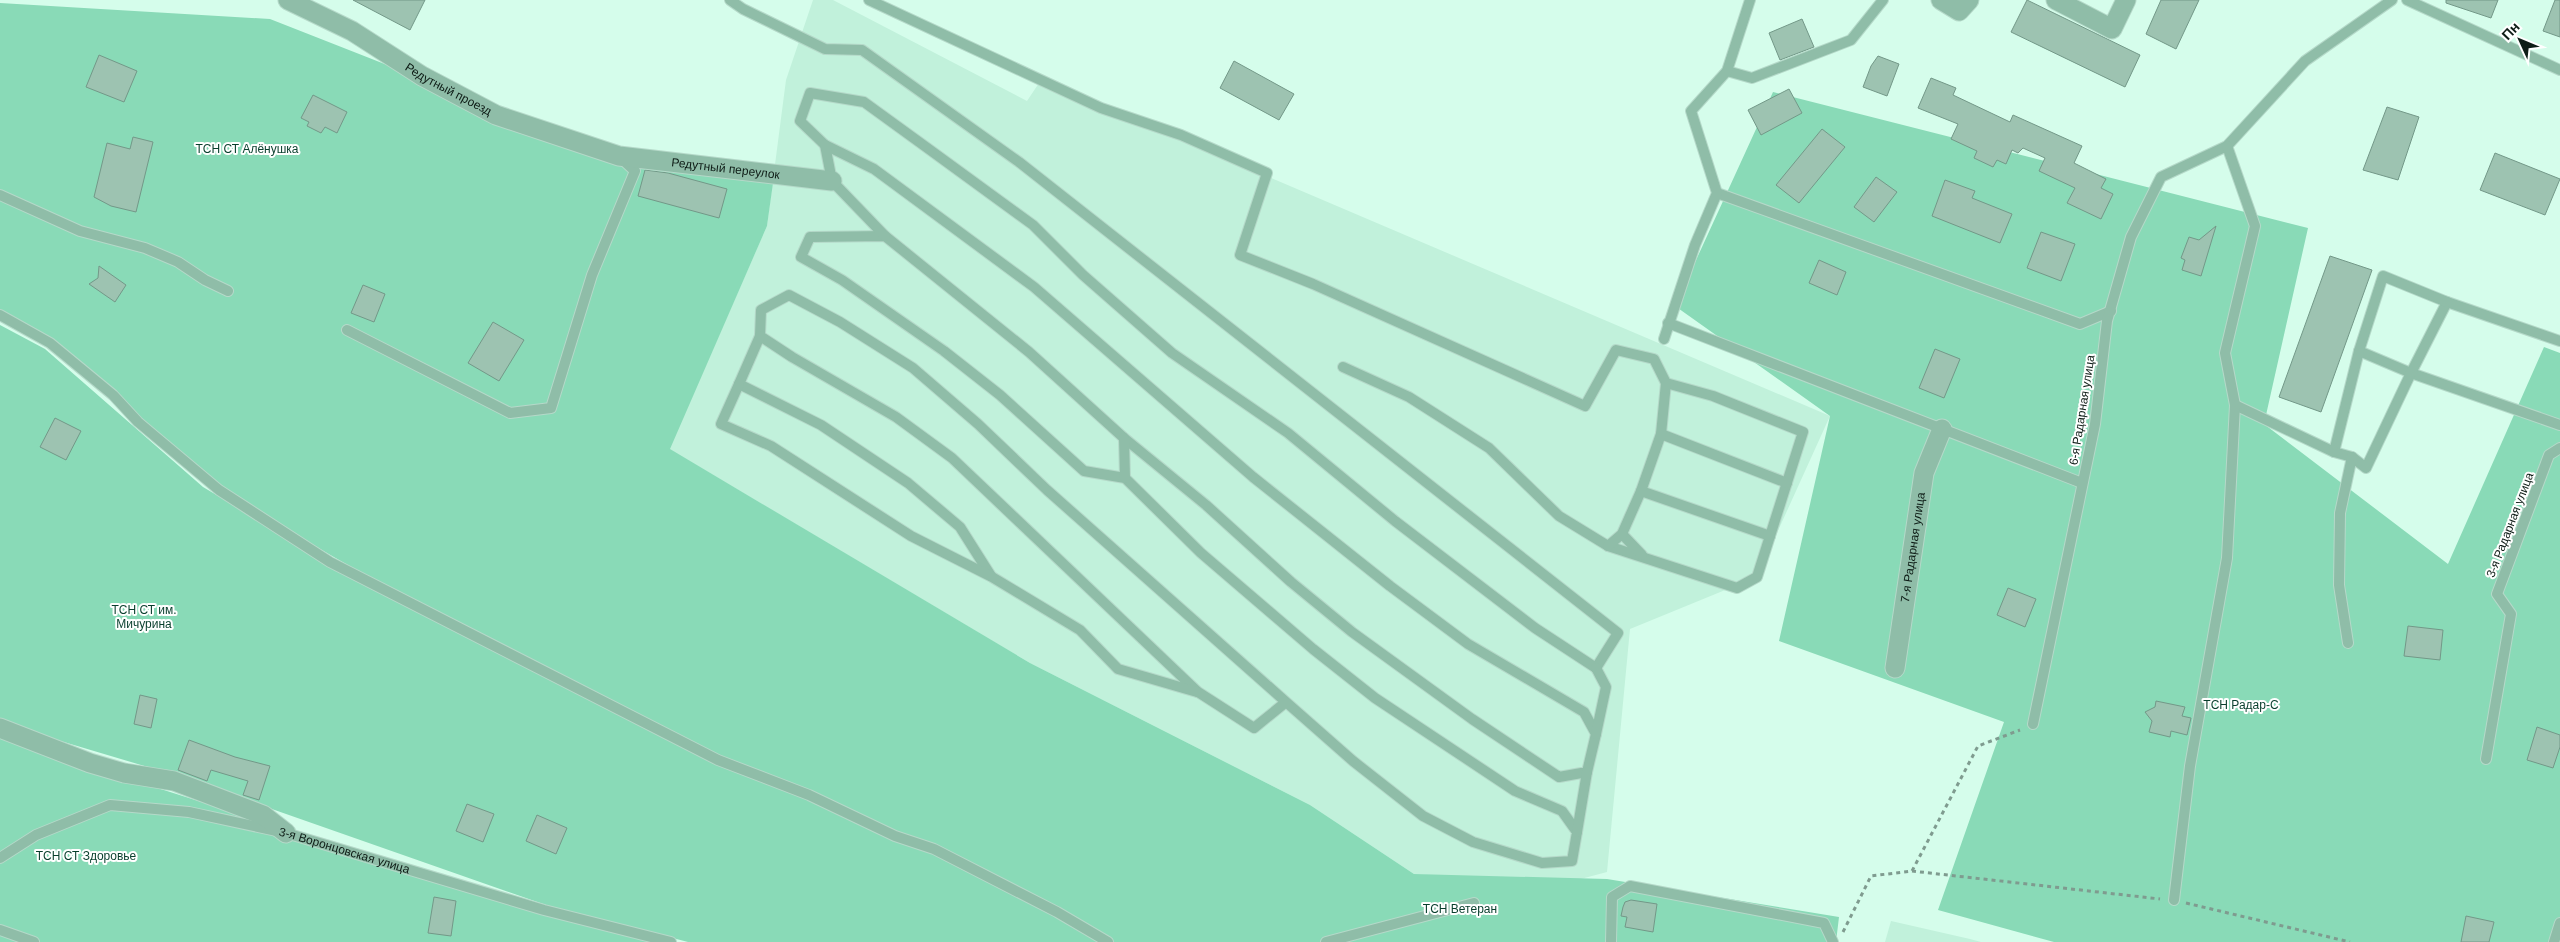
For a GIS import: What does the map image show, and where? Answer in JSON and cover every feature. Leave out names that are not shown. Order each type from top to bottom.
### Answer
[{"type":"street","name":"Редутный проезд","points":[[288,0],[352,31],[422,76],[496,115],[620,156]]},
{"type":"street","points":[[1941,0],[1959,11],[1969,0]]},
{"type":"street","points":[[2056,0],[2112,29],[2126,0]]},
{"type":"street","name":"Редутный переулок","points":[[620,156],[832,181]]},
{"type":"street","name":"7-я Радарная улица","points":[[1895,668],[1924,473],[1942,429]]},
{"type":"street","name":"3-я Воронцовская улица","points":[[0,728],[124,773],[174,780],[263,814],[286,833]]},
{"type":"lane","points":[[730,0],[743,10],[825,49],[862,50],[1019,162],[1618,633],[1596,668]]},
{"type":"lane","points":[[869,0],[1101,108],[1181,135],[1267,173],[1240,255],[1313,284],[1585,406],[1616,350],[1654,359],[1666,383],[1661,434],[1641,490],[1622,534],[1608,546]]},
{"type":"lane","points":[[1664,339],[1695,245],[1717,193],[1691,111],[1727,71],[1750,0]]},
{"type":"lane","points":[[1727,71],[1752,78],[1851,40],[1883,0]]},
{"type":"lane","points":[[2174,900],[2190,766],[2227,558],[2235,405],[2225,353],[2255,226],[2227,146],[2305,61],[2392,0]]},
{"type":"lane","points":[[2407,0],[2560,70]]},
{"type":"lane","points":[[1198,692],[1118,668],[1080,630],[992,577],[911,536],[771,446],[721,424],[760,336],[761,310],[789,294],[840,322],[913,368],[978,424],[1047,490],[1352,761],[1422,816],[1473,842],[1542,863],[1572,861],[1587,772],[1596,734],[1606,687],[1596,668],[1535,628],[1418,539],[1288,433],[1172,352],[1083,276],[1033,225],[864,102],[810,93],[800,121],[825,146],[874,169],[1034,287],[1246,471],[1390,586],[1468,644],[1584,712],[1596,734]]},
{"type":"lane","points":[[825,146],[832,181],[885,236],[1029,352],[1124,438],[1206,505],[1298,588],[1352,632],[1432,690],[1560,777],[1587,772]]},
{"type":"lane","name":"6-я Радарная улица","points":[[2033,724],[2095,424],[2111,311],[2131,237],[2161,177],[2227,146]]},
{"type":"lane","points":[[347,330],[510,413],[551,408],[592,275],[635,171],[620,156]]},
{"type":"lane","points":[[1717,193],[2080,324],[2111,311]]},
{"type":"lane","points":[[0,195],[80,231],[145,248],[178,262],[205,280],[228,291]]},
{"type":"lane","points":[[885,236],[810,236],[801,257],[842,280],[944,351],[1000,395],[1084,470],[1125,478],[1201,553],[1313,649],[1375,698],[1515,791],[1562,811],[1577,832]]},
{"type":"lane","points":[[2334,452],[2359,350],[2383,276],[2447,302],[2560,341]]},
{"type":"lane","points":[[2235,405],[2334,452],[2352,458],[2366,468],[2410,373],[2447,302]]},
{"type":"lane","points":[[0,315],[50,343],[113,395],[138,422],[219,490],[330,562],[461,631],[535,666],[718,760],[809,795],[895,836],[934,849],[1057,912],[1108,942]]},
{"type":"lane","points":[[1668,323],[2082,483]]},
{"type":"lane","points":[[760,336],[792,357],[896,417],[952,458],[1198,692],[1254,728],[1286,702]]},
{"type":"lane","points":[[2359,350],[2410,373],[2560,425]]},
{"type":"lane","points":[[1343,367],[1409,397],[1489,448],[1559,516],[1608,546],[1737,588],[1757,577],[1803,432],[1713,396],[1666,383]]},
{"type":"lane","points":[[739,384],[821,425],[908,484],[960,527],[992,577]]},
{"type":"lane","points":[[1661,434],[1787,483]]},
{"type":"lane","points":[[1124,438],[1125,478]]},
{"type":"lane","name":"3-я Радарная улица","points":[[2486,759],[2511,614],[2497,594],[2550,455],[2560,448]]},
{"type":"lane","points":[[2348,643],[2339,585],[2340,522],[2352,458]]},
{"type":"lane","points":[[1641,490],[1770,536]]},
{"type":"lane","points":[[1622,534],[1643,556]]},
{"type":"lane","points":[[0,858],[36,835],[110,805],[189,812],[286,833]]},
{"type":"lane","name":"3-я Воронцовская улица","points":[[286,833],[544,910],[671,942]]},
{"type":"lane","points":[[1611,942],[1612,897],[1630,886],[1824,923],[1832,942]]},
{"type":"lane","points":[[1326,942],[1474,903]]},
{"type":"lane","points":[[2554,942],[2560,923]]},
{"type":"lane","points":[[0,930],[34,942]]},
{"type":"path","points":[[1912,871],[1978,746],[2033,724]]},
{"type":"path","points":[[1843,934],[1871,876],[1912,871],[2174,900],[2350,942]]},
{"type":"shaded area","points":[[813,0],[833,0],[1027,101],[1041,80],[1830,416],[1757,577],[1630,629],[1607,872],[1558,885],[1414,874],[1310,805],[1030,663],[669,449],[767,226],[786,80]]},
{"type":"shaded area","points":[[1891,921],[1970,939],[1981,942],[1885,942]]},
{"type":"green space","points":[[0,3],[270,19],[619,156],[773,183],[767,226],[670,449],[1030,663],[1310,805],[1414,874],[1607,879],[1839,917],[1836,942],[688,942],[546,905],[178,776],[0,723],[0,325],[45,349],[203,487],[330,562],[418,606],[219,490],[79,367],[0,315]]},
{"type":"green space","name":"ТСН Радар-С","points":[[1773,92],[2308,228],[2264,424],[2448,564],[2544,347],[2560,353],[2560,942],[2054,942],[1938,910],[2004,722],[1779,641],[1830,416],[1675,306]]},
{"type":"green space","name":"ТСН СТ Здоровье","points":[[0,738],[466,886],[671,942],[0,942]]},
{"type":"building","points":[[353,0],[425,0],[410,30]]},
{"type":"building","points":[[2027,0],[2140,55],[2125,87],[2011,32]]},
{"type":"building","points":[[2161,0],[2199,0],[2176,49],[2146,34]]},
{"type":"building","points":[[2446,0],[2498,0],[2491,18],[2446,3]]},
{"type":"building","points":[[2555,0],[2560,0],[2560,37],[2543,31]]},
{"type":"building","points":[[1802,19],[1814,47],[1780,60],[1769,33]]},
{"type":"building","points":[[99,55],[137,71],[124,102],[86,87]]},
{"type":"building","points":[[1878,56],[1899,64],[1887,96],[1863,87],[1871,66]]},
{"type":"building","points":[[1234,61],[1294,94],[1279,120],[1220,88]]},
{"type":"building","points":[[1931,78],[1956,88],[1953,95],[2010,122],[2013,115],[2082,146],[2074,163],[2106,179],[2101,188],[2113,194],[2101,219],[2067,203],[2075,188],[2039,171],[2045,158],[2023,148],[2018,153],[2012,150],[2006,164],[1997,160],[1993,167],[1974,158],[1977,151],[1951,139],[1958,124],[1918,108]]},
{"type":"building","points":[[1789,89],[1802,113],[1761,135],[1748,110]]},
{"type":"building","points":[[313,95],[347,112],[337,133],[325,127],[321,133],[307,126],[309,122],[301,118]]},
{"type":"building","points":[[2387,107],[2419,117],[2398,180],[2363,170]]},
{"type":"building","points":[[1822,129],[1845,147],[1799,203],[1776,185]]},
{"type":"building","points":[[133,137],[153,142],[136,212],[111,206],[94,197],[107,143],[130,149]]},
{"type":"building","points":[[2495,153],[2560,179],[2545,215],[2480,190]]},
{"type":"building","points":[[645,170],[668,173],[727,189],[719,218],[638,196]]},
{"type":"building","points":[[1876,177],[1897,192],[1874,222],[1854,207]]},
{"type":"building","points":[[1945,180],[1975,191],[1972,198],[2012,214],[2000,243],[1932,216]]},
{"type":"building","points":[[2216,226],[2201,276],[2182,270],[2185,260],[2181,258],[2189,237],[2199,240]]},
{"type":"building","points":[[2041,232],[2075,244],[2061,281],[2027,268]]},
{"type":"building","points":[[2330,256],[2372,270],[2321,412],[2279,397]]},
{"type":"building","points":[[1819,260],[1846,272],[1837,295],[1809,283]]},
{"type":"building","points":[[99,266],[126,285],[115,302],[89,284],[98,278]]},
{"type":"building","points":[[363,285],[385,294],[374,322],[351,313]]},
{"type":"building","points":[[493,322],[524,340],[499,381],[468,363]]},
{"type":"building","points":[[1935,349],[1960,359],[1944,398],[1919,388]]},
{"type":"building","points":[[55,418],[81,431],[66,460],[40,447]]},
{"type":"building","points":[[2008,588],[2036,599],[2025,627],[1997,615]]},
{"type":"building","points":[[2408,626],[2443,630],[2440,660],[2404,656]]},
{"type":"building","points":[[140,695],[157,699],[151,728],[134,724]]},
{"type":"building","points":[[2156,701],[2185,707],[2182,716],[2191,718],[2187,735],[2171,731],[2170,737],[2149,732],[2152,721],[2145,712],[2155,707]]},
{"type":"building","points":[[2537,727],[2560,735],[2560,747],[2553,768],[2527,760]]},
{"type":"building","points":[[189,740],[235,757],[270,766],[259,800],[243,795],[248,781],[211,770],[207,781],[178,770]]},
{"type":"building","points":[[467,804],[494,814],[483,842],[456,831]]},
{"type":"building","points":[[537,815],[567,828],[556,854],[526,841]]},
{"type":"building","points":[[434,897],[456,901],[451,936],[428,933]]},
{"type":"building","points":[[1631,900],[1657,904],[1653,932],[1625,927],[1627,917],[1621,916],[1623,907],[1625,902]]},
{"type":"building","points":[[2466,916],[2494,922],[2489,942],[2461,942]]},
{"type":"park label","name":"ТСН СТ Алёнушка","points":[[247,149]]},
{"type":"park label","name":"ТСН СТ им. Мичурина","points":[[144,617]]},
{"type":"park label","name":"ТСН Ветеран","points":[[1460,909]]}]
